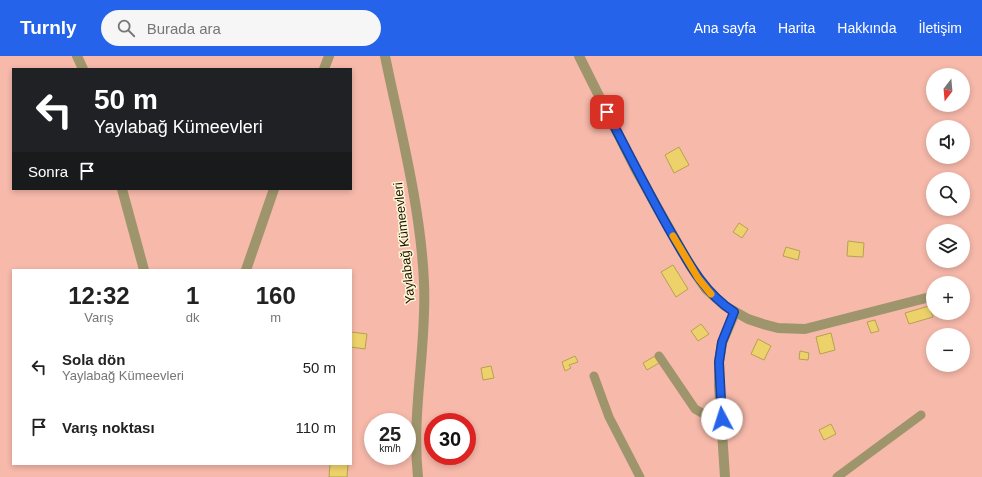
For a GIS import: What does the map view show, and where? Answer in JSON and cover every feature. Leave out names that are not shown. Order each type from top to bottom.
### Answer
[{"type":"street","points":[[77,56],[83,68]]},
{"type":"street","points":[[324,68],[329,56]]},
{"type":"street","name":"Yaylabağ Kümeevleri","points":[[385,56],[411,180],[424,282],[425,326],[416,444],[418,477]]},
{"type":"street","points":[[579,56],[635,168],[698,278],[716,298],[734,312],[763,324],[778,328],[805,329],[926,298]]},
{"type":"street","points":[[122,190],[144,269]]},
{"type":"street","points":[[246,269],[274,190]]},
{"type":"street","points":[[725,477],[719,362],[722,342],[734,312]]},
{"type":"lane","points":[[659,356],[696,409],[709,416],[722,419]]},
{"type":"lane","points":[[594,376],[609,417],[640,477]]},
{"type":"lane","points":[[837,477],[921,415]]},
{"type":"shaded area","points":[[0,56],[982,56],[982,477],[0,477]]},
{"type":"building","points":[[679,147],[689,165],[674,173],[665,155]]},
{"type":"building","points":[[739,223],[748,229],[742,238],[733,232]]},
{"type":"building","points":[[848,241],[864,243],[863,257],[847,256]]},
{"type":"building","points":[[786,247],[800,251],[798,260],[783,256]]},
{"type":"building","points":[[673,265],[688,289],[676,297],[661,272]]},
{"type":"building","points":[[926,307],[926,319],[909,324],[905,313]]},
{"type":"building","points":[[875,320],[879,331],[871,333],[867,322]]},
{"type":"building","points":[[701,324],[709,334],[698,341],[691,331]]},
{"type":"building","points":[[352,332],[367,334],[365,349],[352,347]]},
{"type":"building","points":[[831,333],[835,350],[820,354],[816,337]]},
{"type":"building","points":[[758,339],[771,346],[764,360],[751,354]]},
{"type":"building","points":[[800,351],[809,353],[808,360],[799,359]]},
{"type":"building","points":[[575,356],[578,362],[569,365],[571,368],[565,371],[562,362]]},
{"type":"building","points":[[655,356],[659,363],[647,370],[643,363]]},
{"type":"building","points":[[491,366],[494,378],[483,380],[481,368]]},
{"type":"building","points":[[831,424],[836,434],[824,440],[819,430]]},
{"type":"building","points":[[330,465],[348,465],[347,477],[329,477]]},
{"type":"slow traffic","points":[[673,236],[698,278],[711,294]]},
{"type":"route","points":[[607,112],[650,196],[698,278],[706,289],[734,312],[722,342],[719,362],[719,386],[722,419]]}]
